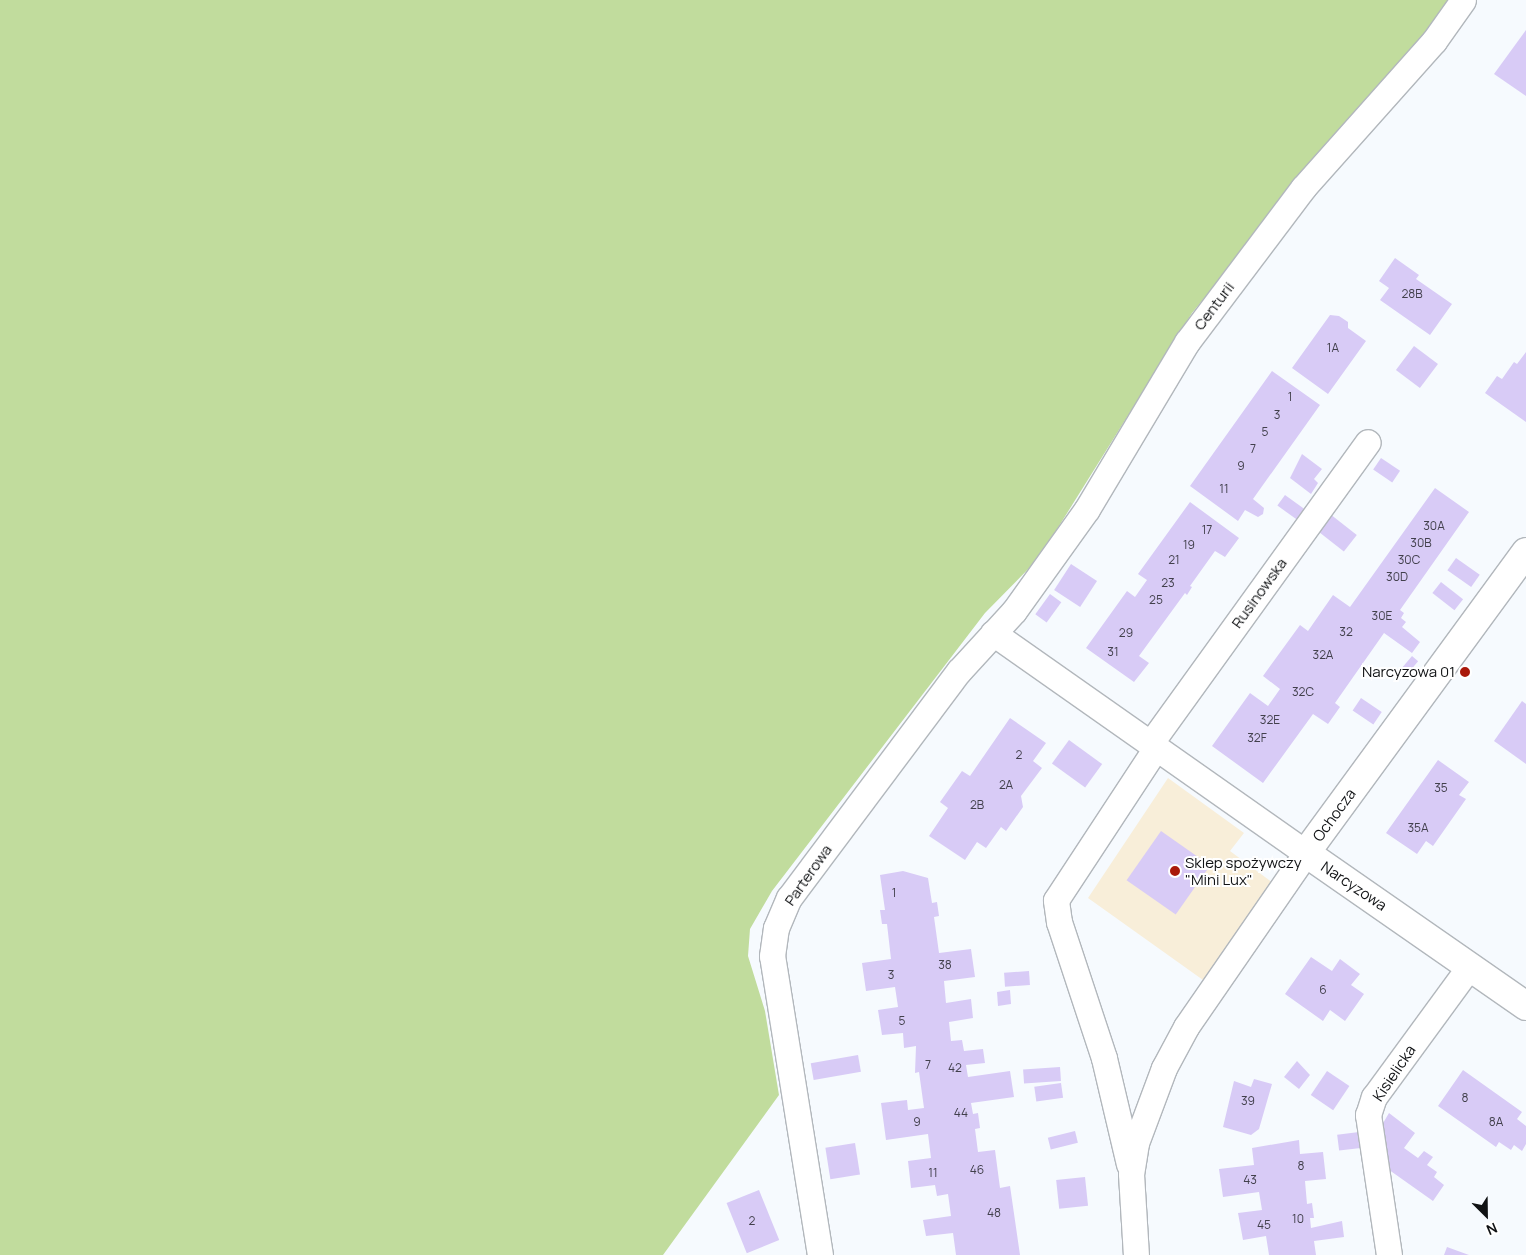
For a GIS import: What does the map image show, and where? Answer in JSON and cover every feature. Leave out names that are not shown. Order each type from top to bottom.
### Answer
[{"type":"street","name":"Centurii","points":[[992,633],[1014,611],[1086,510],[1187,342],[1303,188],[1434,41],[1463,0]]},
{"type":"street","name":"Rusinowska","points":[[1153,746],[1368,442]]},
{"type":"street","name":"Ochocza","points":[[1132,1174],[1142,1125],[1164,1068],[1186,1027],[1306,853],[1526,552]]},
{"type":"street","name":"Narcyzowa","points":[[992,633],[1526,1006]]},
{"type":"street","name":"Parterowa","points":[[820,1255],[772,956],[776,928],[789,898],[959,671],[992,633]]},
{"type":"street","name":"Ochocza","points":[[1136,1255],[1132,1174],[1104,1058],[1059,922],[1056,900],[1153,746]]},
{"type":"street","name":"Kisielicka","points":[[1389,1255],[1368,1115],[1374,1097],[1470,966]]},
{"type":"shaded area","points":[[1168,778],[1244,833],[1230,851],[1273,883],[1203,980],[1088,898]]},
{"type":"green space","points":[[0,0],[1450,0],[1391,82],[1284,201],[1192,313],[1039,558],[985,613],[772,891],[750,929],[748,956],[765,1011],[779,1095],[663,1255],[0,1255]]},
{"type":"building","points":[[1526,30],[1526,96],[1494,74]]},
{"type":"building","points":[[1395,258],[1419,275],[1416,279],[1452,304],[1430,335],[1380,300],[1389,288],[1379,281]]},
{"type":"building","points":[[1330,315],[1339,316],[1348,322],[1348,328],[1366,341],[1328,394],[1292,368]]},
{"type":"building","points":[[1414,346],[1438,364],[1420,388],[1396,370]]},
{"type":"building","points":[[1526,352],[1526,422],[1485,393],[1497,376],[1502,379],[1514,362],[1517,364]]},
{"type":"building","points":[[1272,371],[1320,405],[1253,499],[1264,508],[1263,514],[1258,517],[1245,510],[1238,521],[1190,486]]},
{"type":"building","points":[[1302,454],[1322,469],[1314,479],[1318,483],[1311,494],[1290,478]]},
{"type":"building","points":[[1381,458],[1400,471],[1392,482],[1373,470]]},
{"type":"building","points":[[1435,488],[1469,512],[1400,610],[1404,613],[1401,618],[1406,622],[1402,627],[1420,642],[1412,653],[1384,633],[1335,703],[1340,707],[1328,724],[1313,714],[1263,783],[1212,746],[1250,693],[1268,706],[1280,689],[1263,676],[1300,625],[1308,631],[1333,595],[1350,607]]},
{"type":"building","points":[[1285,495],[1304,509],[1297,520],[1277,506]]},
{"type":"building","points":[[1190,502],[1239,538],[1225,557],[1215,551],[1190,586],[1192,587],[1187,595],[1185,593],[1139,656],[1149,663],[1134,682],[1086,648],[1127,591],[1135,597],[1147,580],[1138,574]]},
{"type":"building","points":[[1330,514],[1357,535],[1344,551],[1317,531]]},
{"type":"building","points":[[1456,558],[1480,575],[1471,587],[1447,570]]},
{"type":"building","points":[[1071,564],[1097,581],[1080,607],[1054,590]]},
{"type":"building","points":[[1441,582],[1463,599],[1454,610],[1432,593]]},
{"type":"building","points":[[1050,594],[1061,602],[1047,622],[1035,614]]},
{"type":"building","points":[[1412,656],[1418,661],[1407,675],[1400,670]]},
{"type":"building","points":[[1361,698],[1382,712],[1373,724],[1353,710]]},
{"type":"building","points":[[1522,701],[1526,704],[1526,764],[1494,741]]},
{"type":"building","points":[[1010,718],[1046,743],[1033,761],[1042,768],[1021,796],[1023,807],[1006,831],[1001,827],[986,848],[977,842],[965,860],[929,836],[948,808],[940,802],[962,771],[970,776]]},
{"type":"building","points":[[1069,740],[1102,764],[1085,788],[1052,763]]},
{"type":"building","points":[[1438,760],[1469,782],[1459,795],[1466,799],[1433,846],[1426,841],[1417,854],[1386,833]]},
{"type":"building","points":[[1161,831],[1210,865],[1176,915],[1127,880]]},
{"type":"building","points":[[903,871],[928,878],[932,903],[937,902],[939,916],[934,917],[939,953],[971,949],[975,977],[944,981],[946,1003],[971,999],[973,1018],[949,1022],[951,1041],[962,1040],[964,1051],[983,1049],[985,1063],[966,1065],[968,1077],[1010,1071],[1014,1097],[971,1103],[973,1114],[978,1113],[980,1128],[975,1129],[978,1152],[995,1150],[1000,1188],[1010,1186],[1020,1255],[956,1255],[953,1233],[926,1236],[923,1220],[951,1216],[948,1194],[937,1196],[935,1185],[911,1188],[908,1161],[931,1158],[928,1134],[886,1140],[881,1103],[907,1100],[908,1110],[924,1108],[919,1072],[915,1073],[916,1046],[904,1048],[903,1033],[882,1035],[878,1010],[898,1007],[895,987],[866,991],[862,963],[891,959],[887,924],[882,924],[880,910],[885,910],[880,875]]},
{"type":"building","points":[[1311,957],[1332,971],[1340,959],[1360,974],[1351,985],[1364,994],[1345,1021],[1330,1010],[1323,1021],[1285,994]]},
{"type":"building","points":[[1029,971],[1030,985],[1005,987],[1004,973]]},
{"type":"building","points":[[1010,990],[1011,1004],[998,1006],[997,992]]},
{"type":"building","points":[[858,1055],[861,1072],[814,1080],[811,1063]]},
{"type":"building","points":[[1297,1061],[1310,1075],[1299,1089],[1284,1077]]},
{"type":"building","points":[[1060,1067],[1061,1081],[1024,1084],[1023,1070]]},
{"type":"building","points":[[1463,1070],[1522,1112],[1517,1119],[1526,1126],[1526,1144],[1522,1151],[1514,1145],[1511,1150],[1499,1142],[1496,1147],[1438,1106]]},
{"type":"building","points":[[1327,1071],[1349,1086],[1333,1110],[1311,1095]]},
{"type":"building","points":[[1254,1079],[1272,1084],[1259,1129],[1251,1135],[1223,1127],[1234,1081],[1251,1087]]},
{"type":"building","points":[[1061,1083],[1063,1098],[1036,1102],[1034,1087]]},
{"type":"building","points":[[1389,1113],[1415,1133],[1404,1148],[1418,1158],[1424,1151],[1433,1157],[1427,1165],[1437,1172],[1434,1177],[1444,1185],[1433,1201],[1385,1167],[1379,1130]]},
{"type":"building","points":[[1075,1131],[1078,1143],[1051,1149],[1048,1138]]},
{"type":"building","points":[[1359,1132],[1361,1148],[1339,1151],[1337,1135]]},
{"type":"building","points":[[1299,1140],[1300,1154],[1323,1152],[1326,1179],[1305,1181],[1307,1204],[1312,1203],[1314,1218],[1310,1218],[1311,1228],[1342,1221],[1344,1237],[1314,1241],[1316,1255],[1269,1255],[1266,1236],[1243,1240],[1238,1213],[1262,1210],[1259,1192],[1223,1197],[1219,1169],[1254,1165],[1252,1148]]},
{"type":"building","points":[[855,1143],[860,1175],[830,1179],[825,1148]]},
{"type":"building","points":[[1085,1177],[1088,1206],[1059,1209],[1056,1180]]},
{"type":"building","points":[[759,1190],[779,1240],[747,1253],[727,1203]]},
{"type":"building","points":[[1447,1247],[1469,1255],[1444,1255]]},
{"type":"place","name":"Narcyzowa 01","points":[[1465,672]]},
{"type":"place","name":"Sklep spożywczy \"Mini Lux\"","points":[[1175,871]]}]
